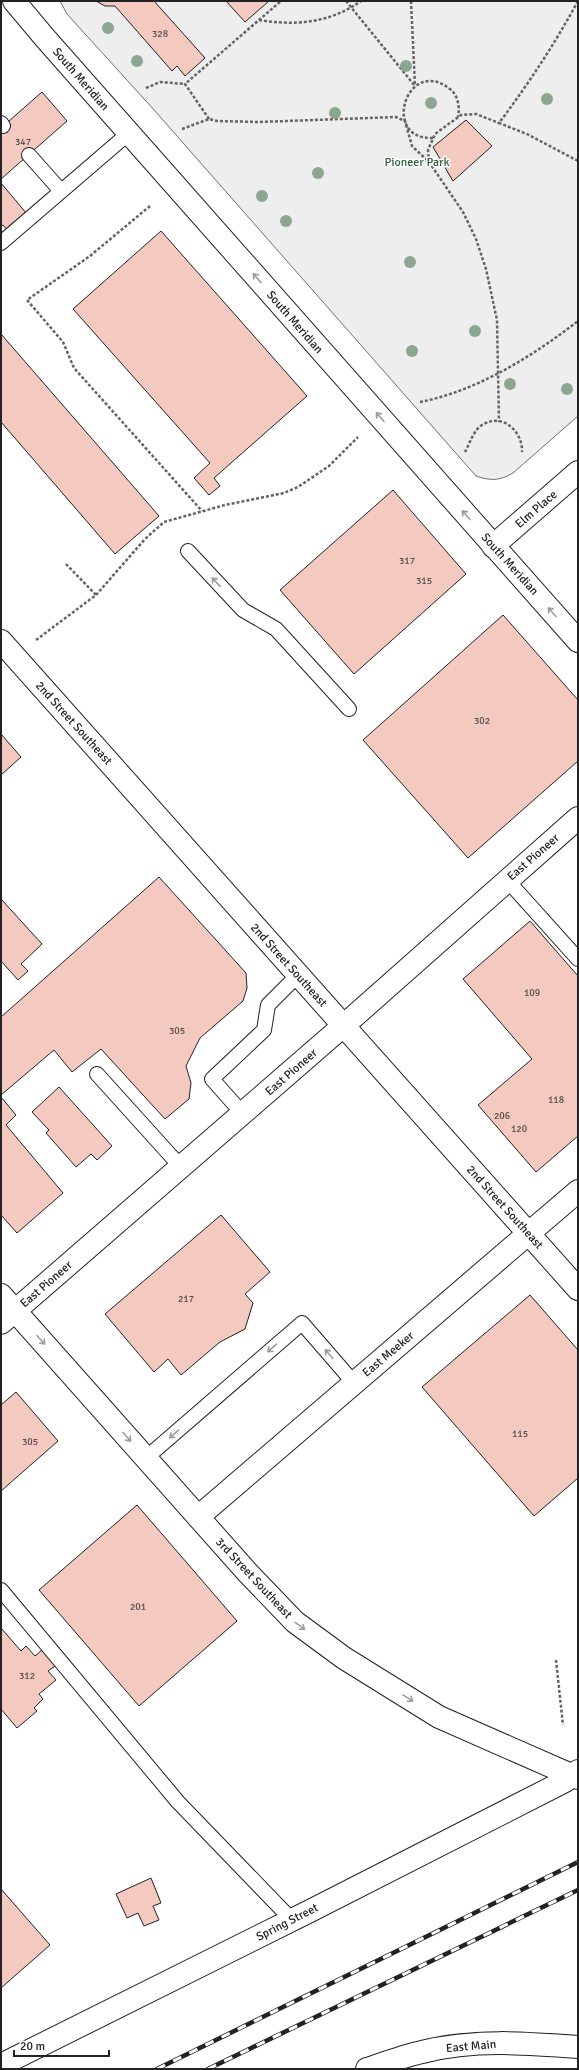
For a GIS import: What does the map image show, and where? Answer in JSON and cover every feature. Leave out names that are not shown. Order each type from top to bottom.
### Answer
[{"type":"main road","name":"South Meridian","points":[[14,1],[578,641]]},
{"type":"main road","name":"Elm Place","points":[[493,546],[578,472]]},
{"type":"main road","name":"2nd Street Southeast","points":[[1,641],[578,1289]]},
{"type":"main road","name":"East Pioneer","points":[[6,1310],[181,1167],[243,1114],[578,818]]},
{"type":"main road","name":"East Meeker","points":[[198,1517],[578,1191]]},
{"type":"main road","name":"3rd Street Southeast","points":[[6,1310],[146,1458],[295,1622],[344,1658],[439,1717],[576,1775]]},
{"type":"main road","name":"Spring Street","points":[[1,2065],[292,1920],[576,1775]]},
{"type":"main road","name":"East Main","points":[[367,2069],[423,2052],[464,2045],[526,2042],[578,2047]]},
{"type":"lane","points":[[1,243],[129,133]]},
{"type":"lane","points":[[29,154],[61,191]]},
{"type":"lane","points":[[188,551],[242,610],[276,628],[349,709]]},
{"type":"lane","points":[[507,880],[578,959]]},
{"type":"lane","points":[[243,1114],[212,1079],[264,1030],[268,1005],[298,975]]},
{"type":"lane","points":[[97,1074],[181,1167]]},
{"type":"lane","points":[[146,1458],[302,1323],[354,1383]]},
{"type":"lane","points":[[1,1590],[178,1802],[292,1920]]},
{"type":"path","points":[[146,88],[160,82],[185,84],[281,1]]},
{"type":"path","points":[[346,1],[415,86]]},
{"type":"path","points":[[258,20],[278,23],[304,23],[329,18],[352,8],[361,1]]},
{"type":"path","points":[[411,1],[415,86]]},
{"type":"path","points":[[499,123],[535,75],[556,42],[578,1]]},
{"type":"path","points":[[458,117],[459,110],[457,100],[452,91],[444,85],[433,81],[415,86],[404,100],[403,111],[412,146],[429,162],[463,212],[476,239],[484,263],[492,291],[497,320],[499,422]]},
{"type":"path","points":[[185,84],[209,118],[217,121],[259,122],[396,117],[405,121],[412,130],[419,135],[433,138]]},
{"type":"path","points":[[429,162],[428,150],[433,138],[442,127],[465,114],[476,114],[527,134],[578,161]]},
{"type":"path","points":[[182,129],[209,118]]},
{"type":"path","points":[[150,206],[90,256],[27,300],[63,342],[74,368],[202,511]]},
{"type":"path","points":[[420,402],[447,395],[498,372],[535,352],[578,321]]},
{"type":"path","points":[[465,452],[477,430],[490,422],[499,422],[512,427],[521,438],[522,452]]},
{"type":"path","points":[[66,564],[96,595]]},
{"type":"path","points":[[556,1660],[564,1725]]},
{"type":"green space","name":"Pioneer Park","points":[[60,1],[578,1],[578,416],[513,473],[499,479],[486,479],[476,476],[155,111],[67,14]]},
{"type":"building","points":[[96,1],[154,1],[205,58],[185,76],[177,66],[172,71],[115,6],[105,6]]},
{"type":"building","points":[[226,1],[269,1],[245,22]]},
{"type":"building","points":[[42,92],[67,121],[1,179],[1,128]]},
{"type":"building","points":[[466,120],[492,146],[453,181],[433,147]]},
{"type":"building","points":[[1,183],[27,214],[8,231],[3,225],[1,226]]},
{"type":"building","points":[[161,231],[307,396],[214,478],[220,486],[209,495],[194,478],[210,463],[73,309]]},
{"type":"building","points":[[1,334],[159,516],[115,554],[1,422]]},
{"type":"building","points":[[393,490],[466,574],[354,674],[280,590]]},
{"type":"building","points":[[503,615],[578,700],[578,761],[468,858],[363,740]]},
{"type":"building","points":[[1,734],[21,757],[1,775]]},
{"type":"building","points":[[159,877],[246,973],[247,988],[243,1001],[200,1038],[186,1066],[191,1083],[189,1099],[165,1119],[101,1049],[72,1072],[54,1050],[1,1095],[1,1017]]},
{"type":"building","points":[[1,899],[42,944],[21,964],[28,971],[18,980],[1,961]]},
{"type":"building","points":[[530,921],[578,976],[578,1136],[536,1172],[478,1105],[532,1059],[463,979]]},
{"type":"building","points":[[59,1087],[112,1146],[97,1160],[91,1154],[76,1167],[46,1133],[49,1130],[32,1112]]},
{"type":"building","points":[[1,1097],[16,1115],[6,1125],[63,1193],[17,1233],[1,1215]]},
{"type":"building","points":[[221,1215],[270,1272],[245,1294],[253,1303],[245,1329],[220,1342],[181,1375],[168,1359],[154,1372],[105,1314]]},
{"type":"building","points":[[530,1295],[578,1350],[578,1478],[534,1516],[422,1387]]},
{"type":"building","points":[[16,1392],[58,1441],[1,1491],[1,1405]]},
{"type":"building","points":[[137,1505],[237,1621],[139,1706],[39,1590]]},
{"type":"building","points":[[1,1628],[21,1651],[26,1646],[35,1656],[42,1650],[55,1666],[48,1671],[56,1680],[39,1694],[43,1699],[34,1708],[37,1711],[17,1728],[1,1709]]},
{"type":"building","points":[[151,1878],[161,1903],[153,1906],[159,1920],[144,1926],[138,1913],[127,1918],[116,1894]]},
{"type":"building","points":[[1,1889],[50,1945],[1,1988]]},
{"type":"railway","points":[[157,2069],[578,1862]]},
{"type":"railway","points":[[208,2069],[578,1890]]}]
